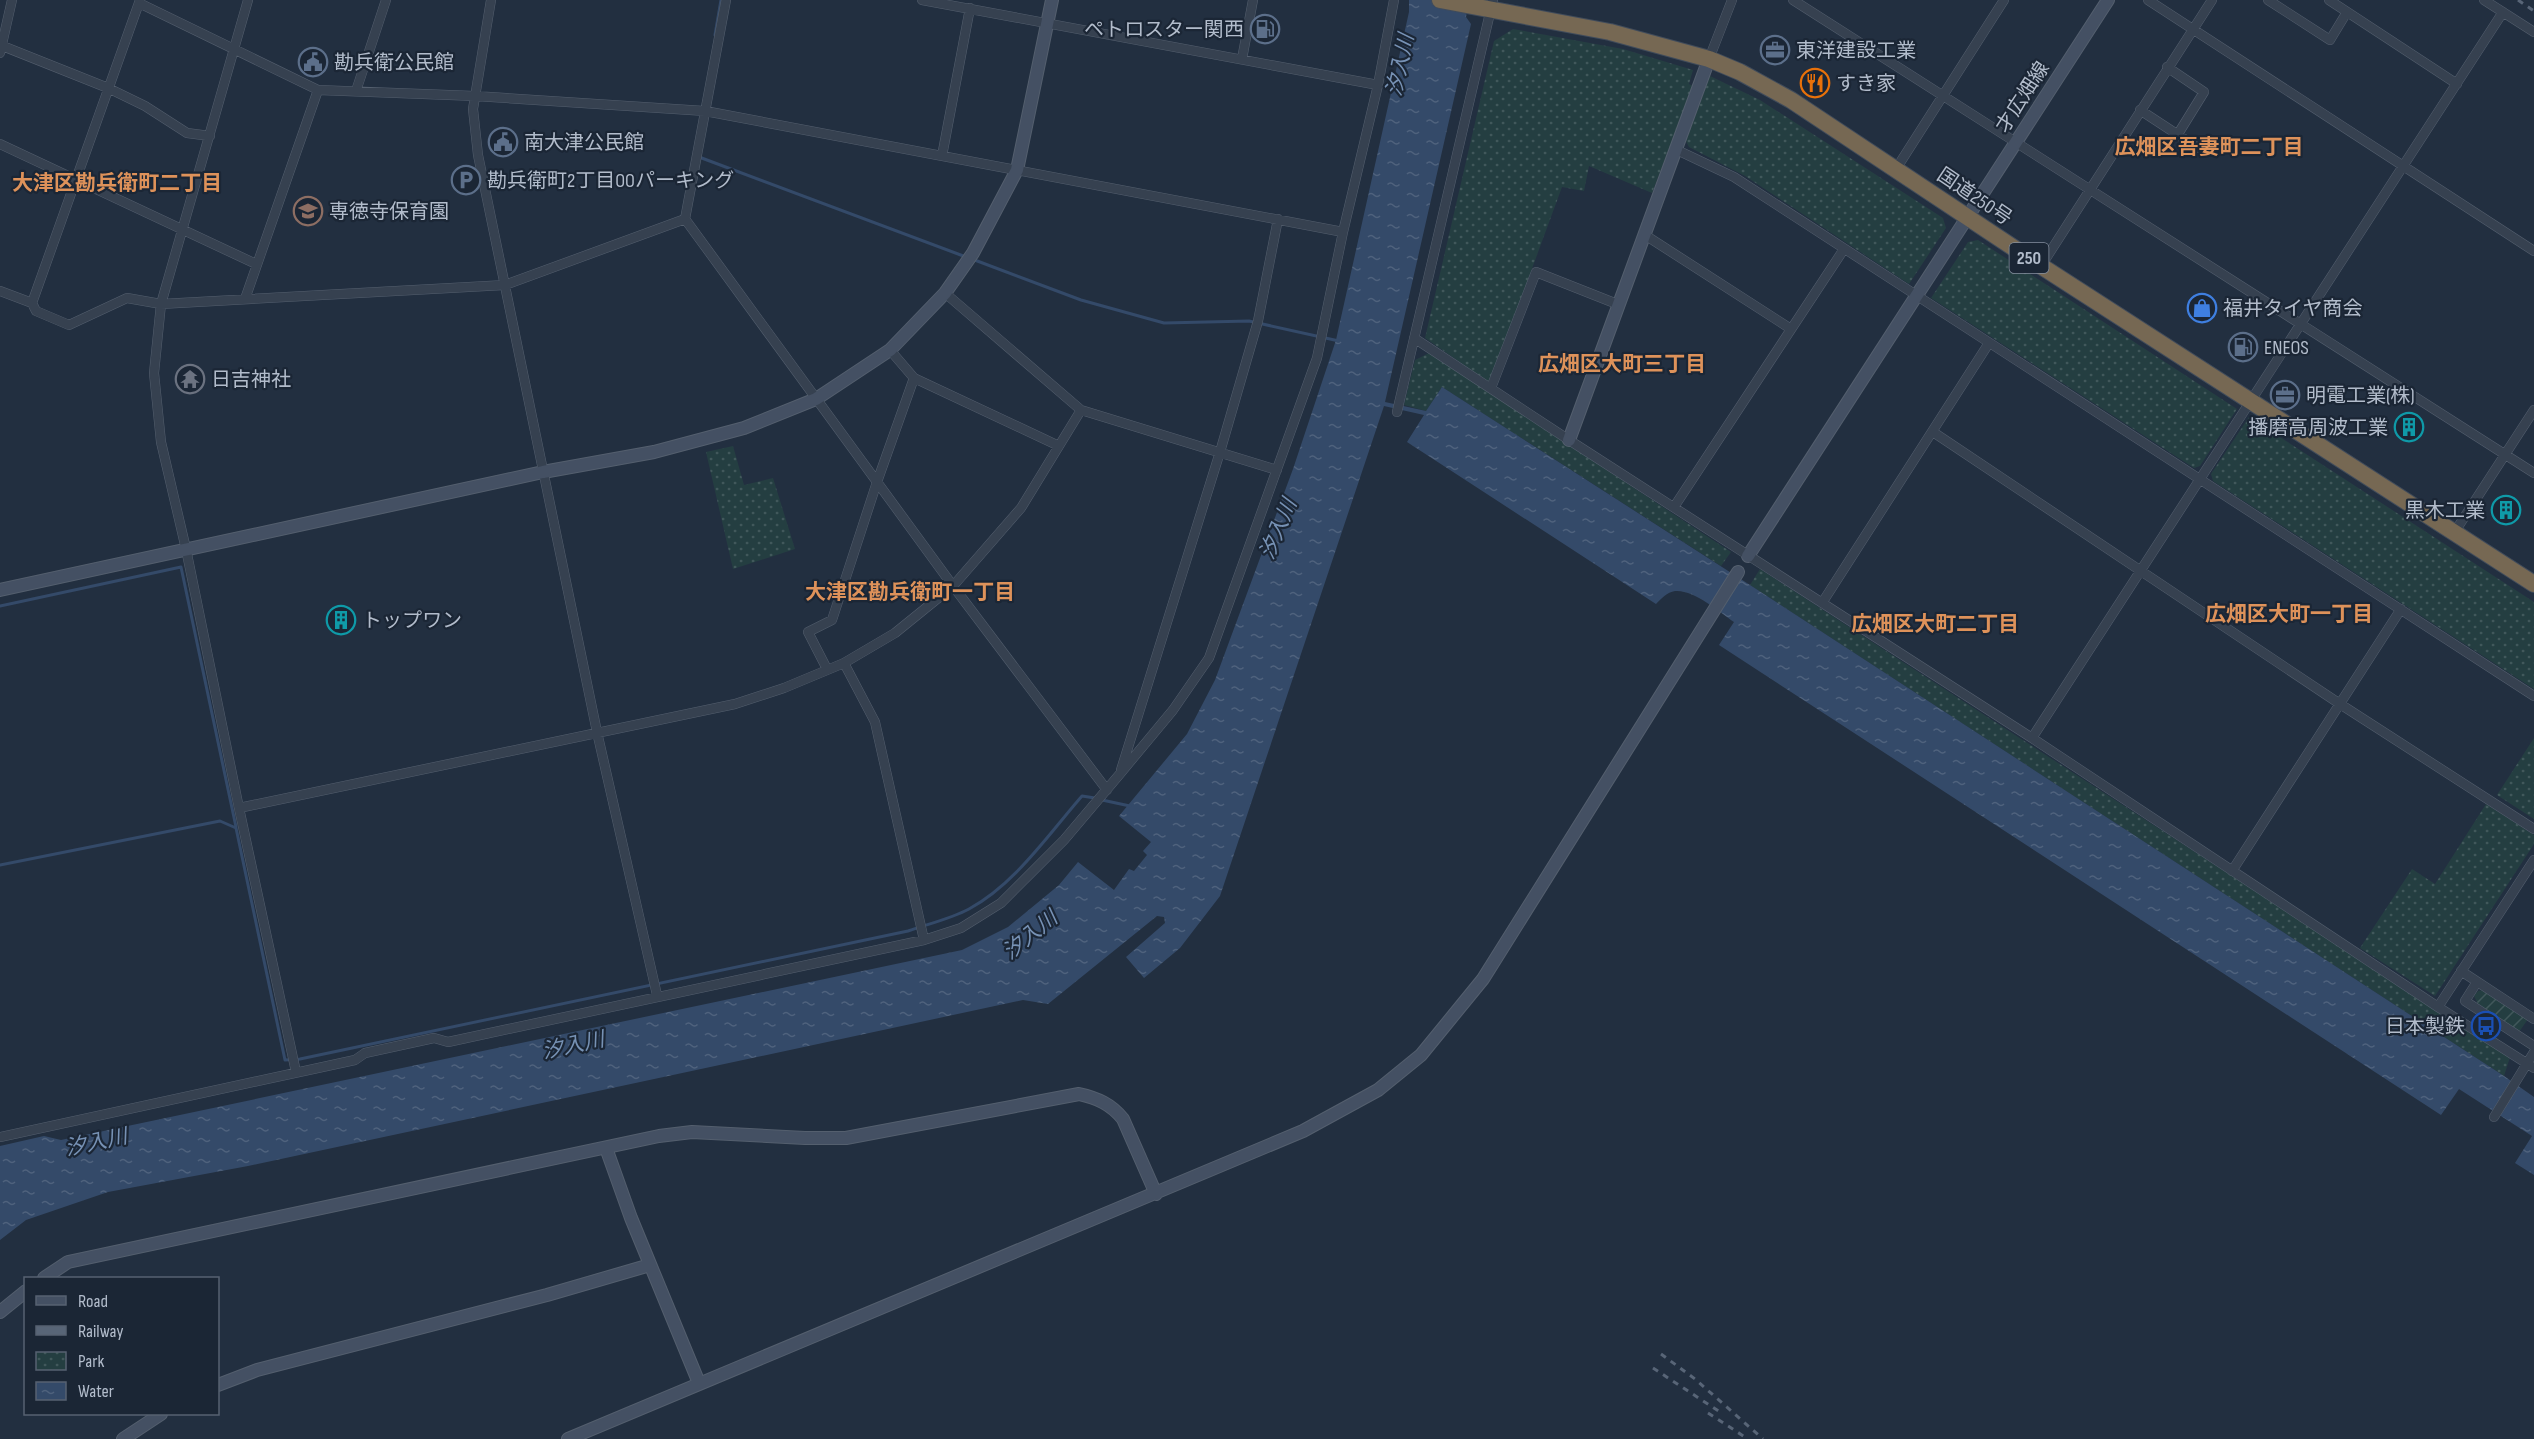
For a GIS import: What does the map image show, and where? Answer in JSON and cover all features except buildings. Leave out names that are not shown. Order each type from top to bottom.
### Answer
[{"type":"highway","name":"国道250号","points":[[1440,0],[1492,5],[1610,32],[1709,59],[1740,72],[1791,100],[2041,266],[2534,584]]},
{"type":"street","points":[[12,0],[1,48],[108,88],[145,106],[187,133],[210,136]]},
{"type":"street","points":[[248,0],[161,304],[154,373],[161,442],[186,549],[296,1072]]},
{"type":"street","points":[[356,91],[386,0]]},
{"type":"street","points":[[491,0],[473,109],[478,154],[597,732],[657,995]]},
{"type":"street","points":[[726,0],[685,219],[953,586],[1107,790]]},
{"type":"street","points":[[922,0],[957,3],[970,8],[1378,85]]},
{"type":"street","points":[[0,590],[543,472],[654,452],[744,428],[816,399],[890,350],[945,293],[973,254],[1017,170],[1052,0]]},
{"type":"street","points":[[1242,59],[1253,0]]},
{"type":"street","points":[[0,1137],[355,1060],[365,1053],[434,1038],[448,1042],[924,939],[961,928],[1001,903],[1064,840],[1107,790],[1173,710],[1209,658],[1317,358],[1343,232],[1378,85],[1394,0]]},
{"type":"street","points":[[1569,440],[1617,304],[1732,0]]},
{"type":"street","points":[[1793,0],[2534,473]]},
{"type":"street","points":[[1896,170],[2004,0]]},
{"type":"street","name":"才広畑線","points":[[1748,556],[2108,0]]},
{"type":"street","points":[[2148,0],[2534,250]]},
{"type":"street","points":[[2041,266],[2139,110],[2212,0]]},
{"type":"street","points":[[2268,0],[2330,40],[2347,12]]},
{"type":"street","points":[[2329,0],[2457,84]]},
{"type":"street","points":[[2484,0],[2534,32]]},
{"type":"street","points":[[32,303],[140,2],[318,90],[475,96],[705,111],[1343,232]]},
{"type":"street","points":[[1398,408],[1492,5]]},
{"type":"street","points":[[942,156],[970,8]]},
{"type":"street","points":[[2032,738],[2503,12]]},
{"type":"street","points":[[2167,67],[2204,92],[2178,134]]},
{"type":"street","points":[[245,299],[318,90]]},
{"type":"street","points":[[2139,110],[2198,148]]},
{"type":"street","points":[[0,144],[256,264]]},
{"type":"street","points":[[1677,150],[1734,177],[2534,696]]},
{"type":"street","points":[[0,291],[32,303],[36,311],[69,325],[127,298],[161,304],[505,285],[685,219]]},
{"type":"street","points":[[1119,775],[1220,452],[1258,321],[1278,219]]},
{"type":"street","points":[[1645,235],[1791,329]]},
{"type":"street","points":[[1674,507],[1844,249]]},
{"type":"street","points":[[1491,388],[1536,272],[1617,304]]},
{"type":"street","points":[[945,293],[1081,410],[1277,470]]},
{"type":"street","points":[[1414,338],[2032,738],[2530,1066]]},
{"type":"street","points":[[1822,603],[1989,343]]},
{"type":"street","points":[[890,350],[914,378],[1059,446]]},
{"type":"street","points":[[827,669],[808,632],[832,620],[914,378]]},
{"type":"street","points":[[239,808],[735,704],[784,688],[844,663],[895,633],[953,586],[1021,508],[1081,410]]},
{"type":"street","points":[[2454,532],[2534,410]]},
{"type":"street","points":[[1933,432],[2340,704],[2534,829]]},
{"type":"street","points":[[568,1439],[1156,1194],[1312,1126],[1378,1090],[1421,1055],[1484,979],[1748,556]]},
{"type":"street","points":[[2232,871],[2400,609]]},
{"type":"street","points":[[844,663],[875,722],[924,939]]},
{"type":"street","points":[[2438,1007],[2534,860]]},
{"type":"street","points":[[2461,971],[2534,1019]]},
{"type":"street","points":[[2477,982],[2465,1001],[2534,1046]]},
{"type":"street","points":[[2494,1117],[2517,1079],[2530,1066],[2534,1052]]},
{"type":"street","points":[[46,1277],[69,1262],[659,1136],[692,1132],[846,1138],[1079,1094],[1096,1098],[1116,1111],[1123,1119],[1156,1194]]},
{"type":"street","points":[[606,1148],[699,1383]]},
{"type":"street","points":[[219,1385],[268,1367],[651,1266]]},
{"type":"street","points":[[0,1312],[24,1293]]},
{"type":"street","points":[[123,1439],[158,1415]]},
{"type":"green space","points":[[1513,29],[1623,49],[1693,70],[1689,84],[1693,86],[1652,193],[1589,166],[1584,191],[1562,187],[1490,383],[1425,338],[1494,41]]},
{"type":"green space","points":[[1710,76],[1760,100],[1943,218],[1946,228],[1909,284],[1745,176],[1689,147],[1686,141]]},
{"type":"green space","points":[[1978,240],[2237,409],[2200,466],[2194,468],[1931,298],[1968,242]]},
{"type":"green space","points":[[1429,353],[1731,552],[1721,566],[1442,387],[1426,411],[1404,405],[1415,360]]},
{"type":"green space","points":[[2249,417],[2534,602],[2534,689],[2213,481],[2211,474]]},
{"type":"green space","points":[[733,446],[744,485],[773,478],[795,549],[733,569],[706,452]]},
{"type":"green space","points":[[1760,569],[2510,1057],[2504,1076],[1750,585]]},
{"type":"green space","points":[[2534,738],[2534,819],[2497,795]]},
{"type":"green space","points":[[2486,804],[2534,835],[2534,844],[2435,996],[2360,948],[2412,869],[2435,884]]},
{"type":"green space","points":[[2483,990],[2528,1019],[2519,1032],[2478,1004],[2474,996],[2478,991]]},
{"type":"water","name":"汐入川","points":[[1409,0],[1469,0],[1466,17],[1471,24],[1385,402],[1426,411],[1442,387],[2504,1076],[2534,1097],[2534,1175],[2515,1163],[2532,1136],[2459,1089],[2441,1115],[1719,645],[1734,622],[1706,602],[1682,591],[1675,591],[1667,594],[1656,604],[1407,442],[1424,415],[1384,406],[1220,896],[1180,948],[1144,978],[1126,957],[1165,923],[1164,917],[1157,916],[1048,1004],[1023,1000],[248,1166],[108,1192],[26,1220],[0,1240],[0,1146],[44,1136],[61,1140],[962,950],[1008,927],[1059,885],[1078,862],[1114,890],[1129,869],[1134,871],[1147,855],[1143,851],[1151,842],[1119,816],[1187,734],[1215,680],[1293,469],[1336,340],[1409,12]]},
{"type":"waterway","points":[[715,35],[721,0]]},
{"type":"waterway","points":[[699,157],[966,257]]},
{"type":"waterway","points":[[972,259],[1081,300],[1164,323],[1249,321],[1339,341]]},
{"type":"waterway","points":[[0,606],[181,567],[236,827]]},
{"type":"waterway","points":[[0,865],[220,821],[236,828],[285,1060],[300,1059],[908,931],[939,921],[969,909],[986,899],[1030,858],[1082,796],[1095,798]]},
{"type":"waterway","points":[[1102,800],[1130,806]]},
{"type":"railway","points":[[2518,0],[2534,11]]},
{"type":"railway","points":[[1661,1354],[1695,1379],[1763,1439]]},
{"type":"railway","points":[[1653,1368],[1723,1414]]},
{"type":"railway","points":[[1708,1413],[1748,1439]]},
{"type":"place","name":"ペトロスター関西","points":[[1265,29]]},
{"type":"place","name":"東洋建設工業","points":[[1775,50]]},
{"type":"place","name":"勘兵衛公民館","points":[[313,62]]},
{"type":"place","name":"すき家","points":[[1815,83]]},
{"type":"place","name":"南大津公民館","points":[[503,142]]},
{"type":"place","name":"勘兵衛町2丁目OOパーキング","points":[[466,180]]},
{"type":"place","name":"専徳寺保育園","points":[[308,211]]},
{"type":"place","name":"福井タイヤ商会","points":[[2202,308]]},
{"type":"place","name":"ENEOS","points":[[2243,347]]},
{"type":"place","name":"日吉神社","points":[[190,379]]},
{"type":"place","name":"明電工業(株)","points":[[2285,395]]},
{"type":"place","name":"播磨高周波工業","points":[[2409,427]]},
{"type":"place","name":"黒木工業","points":[[2506,510]]},
{"type":"place","name":"トップワン","points":[[341,620]]},
{"type":"place","name":"日本製鉄","points":[[2486,1026]]},
{"type":"district","name":"広畑区吾妻町二丁目","points":[[2209,147]]},
{"type":"district","name":"大津区勘兵衛町二丁目","points":[[117,183]]},
{"type":"district","name":"広畑区大町三丁目","points":[[1622,364]]},
{"type":"district","name":"大津区勘兵衛町一丁目","points":[[910,592]]},
{"type":"district","name":"広畑区大町一丁目","points":[[2289,614]]},
{"type":"district","name":"広畑区大町二丁目","points":[[1935,624]]}]
